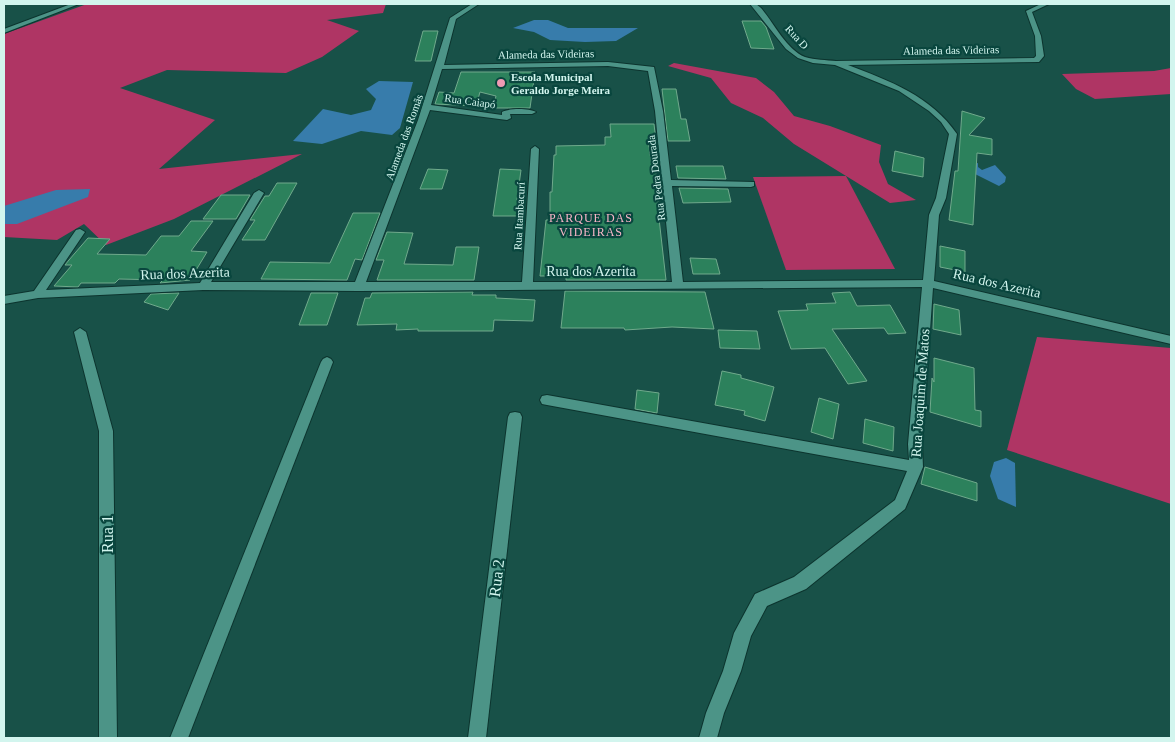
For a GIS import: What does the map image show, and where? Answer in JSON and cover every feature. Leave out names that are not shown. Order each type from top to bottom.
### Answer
[{"type":"street","points":[[4,31],[76,4]]},
{"type":"street","name":"Alameda das Romãs","points":[[359,286],[428,107],[441,67],[453,18],[476,4]]},
{"type":"street","name":"Rua D","points":[[754,4],[796,54],[805,59],[836,63]]},
{"type":"street","name":"Alameda das Videiras","points":[[836,63],[1036,60],[1040,56],[1038,36],[1029,11],[1046,4]]},
{"type":"street","name":"Rua Joaquim de Matos","points":[[708,738],[714,713],[732,670],[743,633],[761,600],[800,583],[900,504],[916,467],[915,444],[934,215],[941,198],[953,134],[948,124],[932,109],[918,100],[836,63]]},
{"type":"street","name":"Alameda das Videiras","points":[[441,67],[608,64],[651,69]]},
{"type":"street","name":"Rua Pedra Dourada","points":[[651,69],[668,183],[678,285]]},
{"type":"street","name":"Rua Caiapó","points":[[428,107],[507,118],[506,112],[532,112]]},
{"type":"street","name":"Rua Itambacurí","points":[[527,286],[535,148]]},
{"type":"street","points":[[668,183],[751,184]]},
{"type":"street","points":[[203,286],[258,192]]},
{"type":"street","points":[[38,294],[80,232]]},
{"type":"street","name":"Rua dos Azerita","points":[[4,300],[38,294],[203,286],[907,285],[929,283],[1171,340]]},
{"type":"street","name":"Rua 1","points":[[80,332],[106,431],[108,738]]},
{"type":"street","points":[[179,738],[327,362]]},
{"type":"street","points":[[546,400],[916,467]]},
{"type":"street","name":"Rua 2","points":[[477,738],[516,417]]},
{"type":"shaded area","points":[[87,4],[386,4],[383,13],[327,20],[359,31],[322,57],[286,73],[167,70],[120,88],[215,120],[159,169],[302,154],[174,219],[106,245],[84,224],[57,240],[4,237],[4,34]]},
{"type":"shaded area","points":[[674,63],[756,78],[774,92],[794,116],[830,126],[881,145],[879,162],[888,184],[916,200],[890,203],[794,144],[763,118],[731,103],[711,78],[668,66]]},
{"type":"shaded area","points":[[1171,68],[1171,94],[1095,99],[1076,89],[1062,74],[1154,71]]},
{"type":"shaded area","points":[[846,176],[895,269],[786,270],[753,177]]},
{"type":"shaded area","points":[[1037,337],[1171,348],[1171,504],[1007,450]]},
{"type":"water","points":[[534,20],[548,20],[568,28],[638,28],[616,41],[585,42],[550,40],[534,32],[513,28]]},
{"type":"water","points":[[379,81],[413,82],[400,128],[392,135],[361,131],[322,144],[293,141],[323,109],[351,115],[371,110],[376,99],[366,89]]},
{"type":"water","points":[[978,163],[978,167],[982,170],[995,165],[1006,177],[1005,182],[999,186],[973,173],[974,164]]},
{"type":"water","points":[[90,189],[88,197],[17,224],[4,224],[4,206],[56,190]]},
{"type":"water","points":[[1006,458],[1015,463],[1016,507],[998,499],[990,476],[994,462]]},
{"type":"building","points":[[742,21],[761,21],[766,27],[774,49],[751,48]]},
{"type":"building","points":[[423,31],[438,31],[431,61],[415,61]]},
{"type":"building","points":[[461,72],[535,72],[530,108],[493,108],[496,96],[480,92],[476,106],[435,104],[439,92],[454,93]]},
{"type":"building","points":[[662,89],[676,89],[681,119],[686,119],[690,141],[668,141]]},
{"type":"building","points":[[962,111],[985,118],[969,135],[992,139],[992,155],[977,153],[973,225],[949,220],[955,171],[958,171]]},
{"type":"building","points":[[610,124],[654,124],[656,141],[648,141],[652,166],[655,166],[666,280],[566,280],[566,276],[540,276],[546,220],[550,220],[550,192],[552,192],[556,146],[605,145],[605,137],[611,137]]},
{"type":"building","points":[[895,151],[924,158],[923,177],[892,171]]},
{"type":"building","points":[[676,166],[723,166],[726,179],[678,178]]},
{"type":"building","points":[[428,169],[448,170],[442,189],[420,189]]},
{"type":"building","points":[[500,169],[521,170],[517,216],[493,216]]},
{"type":"building","points":[[277,183],[297,183],[265,240],[242,240],[255,220],[250,220],[265,196],[269,196]]},
{"type":"building","points":[[679,188],[728,189],[731,202],[683,203]]},
{"type":"building","points":[[221,195],[250,195],[236,219],[203,219]]},
{"type":"building","points":[[353,213],[380,213],[362,260],[355,259],[347,280],[261,279],[270,262],[330,263]]},
{"type":"building","points":[[191,221],[213,221],[191,251],[207,252],[190,280],[160,283],[163,280],[119,279],[115,283],[81,283],[78,287],[54,286],[72,265],[65,265],[88,238],[110,239],[97,254],[146,255],[161,236],[179,236]]},
{"type":"building","points":[[387,232],[413,233],[404,264],[453,265],[456,247],[479,247],[474,280],[377,280],[384,260],[376,260]]},
{"type":"building","points":[[940,246],[965,251],[965,272],[940,267]]},
{"type":"building","points":[[690,258],[716,259],[720,274],[693,274]]},
{"type":"building","points":[[565,291],[705,292],[714,329],[672,327],[625,330],[624,328],[561,328]]},
{"type":"building","points":[[473,292],[472,295],[496,295],[496,298],[535,300],[533,321],[494,320],[493,331],[418,331],[418,329],[396,330],[397,324],[357,325],[365,298],[370,298],[372,293]]},
{"type":"building","points":[[850,292],[857,306],[890,305],[906,333],[888,334],[884,328],[832,329],[867,381],[848,384],[825,348],[791,349],[778,311],[808,310],[806,304],[836,303],[832,293]]},
{"type":"building","points":[[179,293],[168,310],[144,302],[151,294]]},
{"type":"building","points":[[311,293],[338,293],[327,325],[299,325]]},
{"type":"building","points":[[934,304],[959,310],[961,335],[933,329]]},
{"type":"building","points":[[718,330],[757,331],[760,349],[720,348]]},
{"type":"building","points":[[934,358],[974,368],[975,410],[981,411],[981,427],[930,412],[932,378],[934,382]]},
{"type":"building","points":[[722,371],[741,375],[741,378],[774,387],[765,421],[744,415],[745,411],[715,405]]},
{"type":"building","points":[[637,390],[659,393],[657,413],[635,409]]},
{"type":"building","points":[[819,398],[839,404],[833,439],[811,432]]},
{"type":"building","points":[[865,419],[894,427],[893,451],[863,443]]},
{"type":"building","points":[[925,467],[977,483],[977,501],[921,484]]},
{"type":"place","name":"Escola Municipal Geraldo Jorge Meira","points":[[501,83]]},
{"type":"district","name":"PARQUE DAS VIDEIRAS","points":[[591,225]]}]
